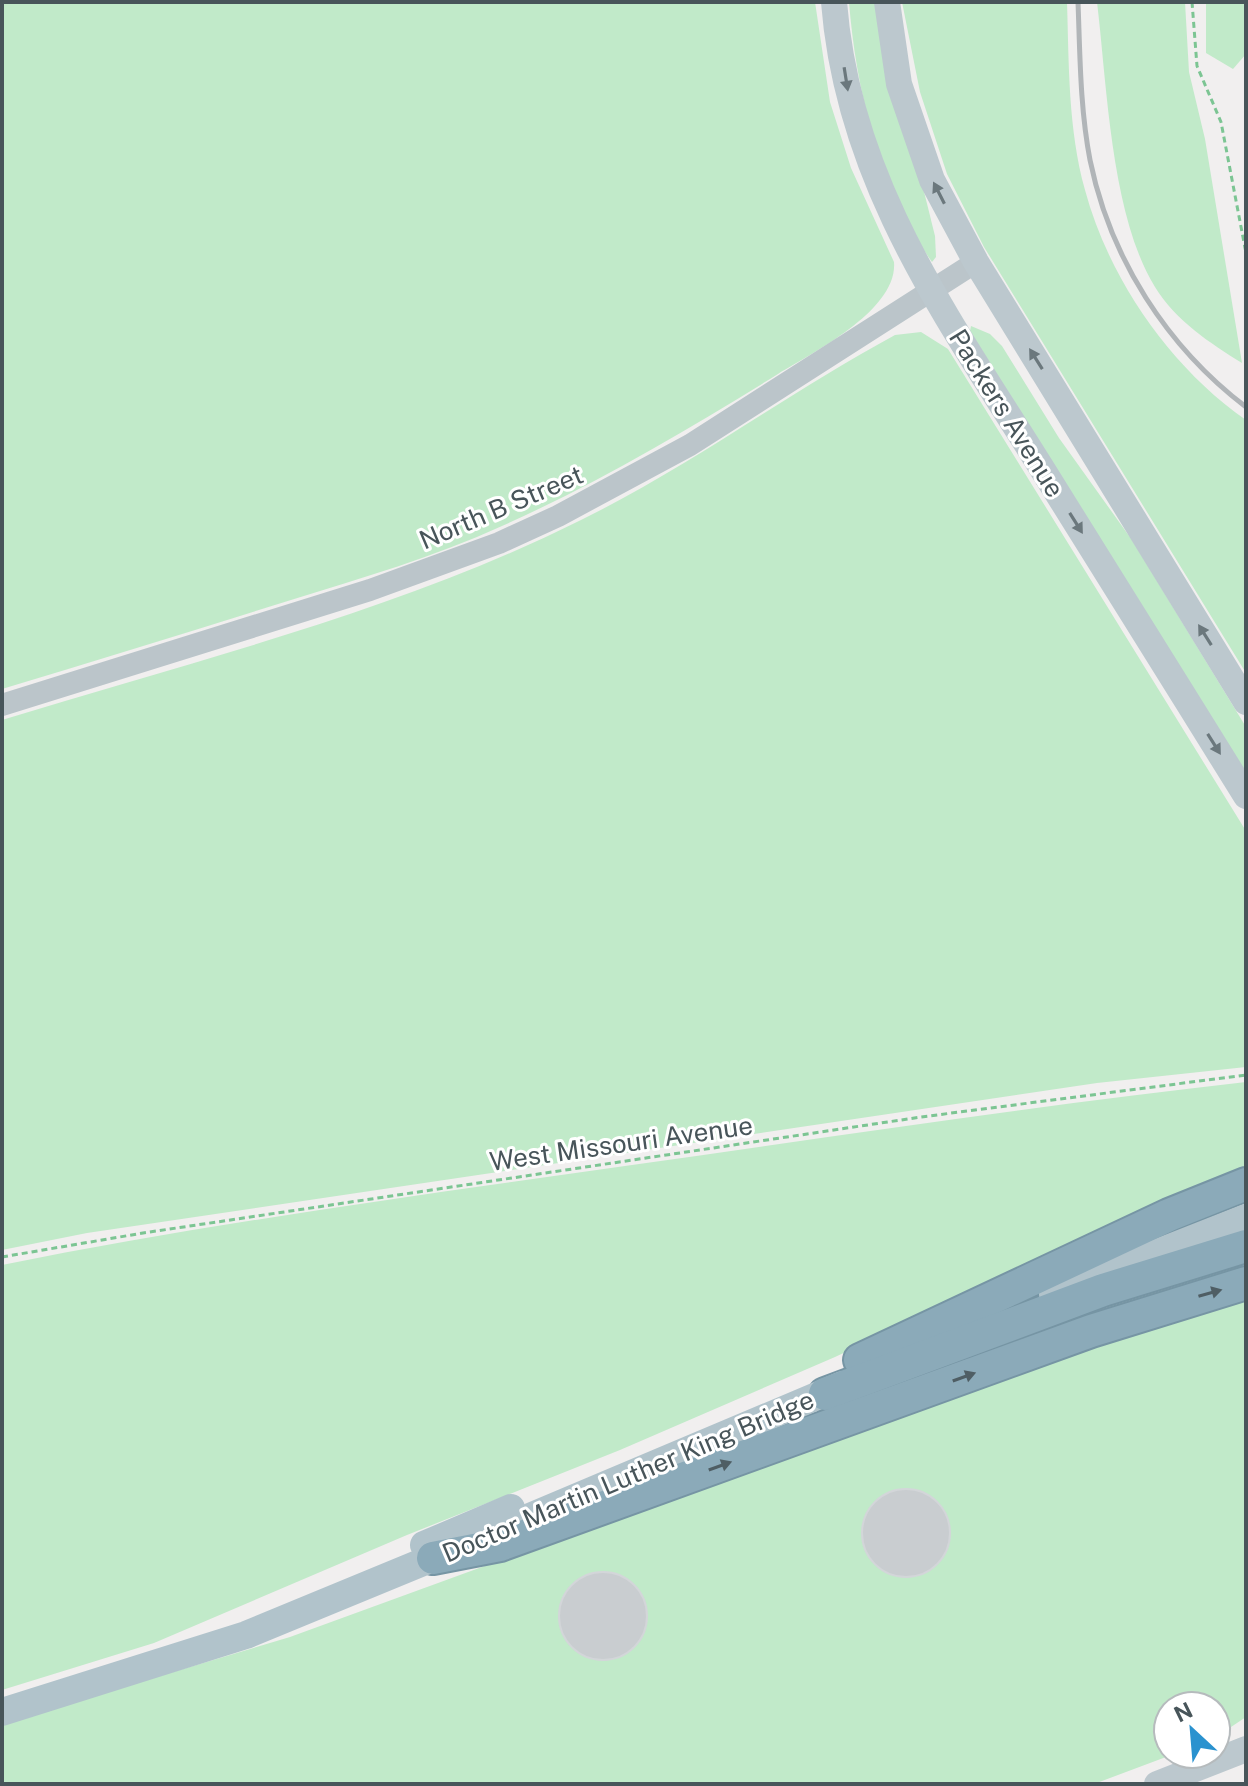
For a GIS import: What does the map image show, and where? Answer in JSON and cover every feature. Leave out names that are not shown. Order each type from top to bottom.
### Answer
[{"type":"highway","points":[[860,1360],[1169,1215],[1246,1184]]},
{"type":"highway","points":[[825,1394],[1103,1290],[1246,1246]]},
{"type":"highway","points":[[433,1558],[500,1545],[1091,1331],[1246,1283]]},
{"type":"main road","name":"Packers Avenue","points":[[834,2],[847,90],[881,198],[931,291],[1246,796]]},
{"type":"main road","name":"Packers Avenue","points":[[887,2],[899,84],[932,180],[976,262],[1246,702]]},
{"type":"main road","name":"Doctor Martin Luther King Bridge","points":[[2,1712],[158,1657],[1144,1241],[1246,1205]]},
{"type":"main road","name":"Doctor Martin Luther King Bridge","points":[[2,1697],[158,1657],[293,1617],[825,1394],[1095,1275],[1246,1218]]},
{"type":"main road","points":[[1157,1784],[1246,1749]]},
{"type":"street","name":"North B Street","points":[[2,705],[370,590],[511,538],[615,487],[690,445],[976,262]]},
{"type":"path","points":[[1192,2],[1197,66],[1221,122],[1246,253]]},
{"type":"path","name":"West Missouri Avenue","points":[[2,1257],[921,1117],[1246,1075]]},
{"type":"green space","points":[[2,2],[815,2],[830,102],[851,168],[894,262],[892,280],[869,313],[832,342],[643,454],[502,526],[371,575],[2,689]]},
{"type":"green space","points":[[849,2],[877,2],[935,236],[936,257],[932,262],[898,203],[874,138],[858,70]]},
{"type":"green space","points":[[902,2],[1067,2],[1075,144],[1085,190],[1110,256],[1126,288],[1168,347],[1218,399],[1246,420],[1246,673],[984,247],[947,174],[920,92]]},
{"type":"green space","points":[[1097,2],[1185,2],[1189,72],[1205,139],[1242,363],[1183,321],[1163,299],[1140,258],[1120,188],[1113,149]]},
{"type":"green space","points":[[1206,2],[1246,2],[1246,54],[1233,69],[1206,53]]},
{"type":"green space","points":[[971,326],[990,334],[1002,346],[1059,438],[1132,540],[1246,727],[1246,778],[970,331]]},
{"type":"green space","points":[[921,332],[948,349],[1246,831],[1246,1067],[1097,1083],[87,1233],[2,1250],[2,720],[296,632],[441,581],[512,552],[622,499],[895,335]]},
{"type":"green space","points":[[1246,1082],[1246,1170],[1149,1209],[835,1357],[620,1450],[407,1535],[154,1643],[2,1690],[2,1265],[159,1236],[395,1199],[1016,1111]]},
{"type":"green space","points":[[1246,1298],[1246,1717],[1232,1726],[1232,1690],[1152,1690],[1152,1762],[1094,1784],[2,1784],[2,1723],[290,1637],[1033,1366]]},
{"type":"building","points":[[906,1489],[923,1492],[937,1502],[947,1516],[950,1533],[947,1550],[937,1564],[923,1574],[906,1577],[889,1574],[875,1564],[865,1550],[862,1533],[865,1516],[875,1502],[889,1492]]},
{"type":"building","points":[[603,1572],[620,1575],[634,1585],[644,1599],[647,1616],[644,1633],[634,1647],[620,1657],[603,1660],[586,1657],[572,1647],[562,1633],[559,1616],[562,1599],[572,1585],[586,1575]]},
{"type":"railway","points":[[1078,2],[1084,121],[1099,196],[1112,232],[1127,265],[1167,328],[1191,357],[1246,407]]}]
